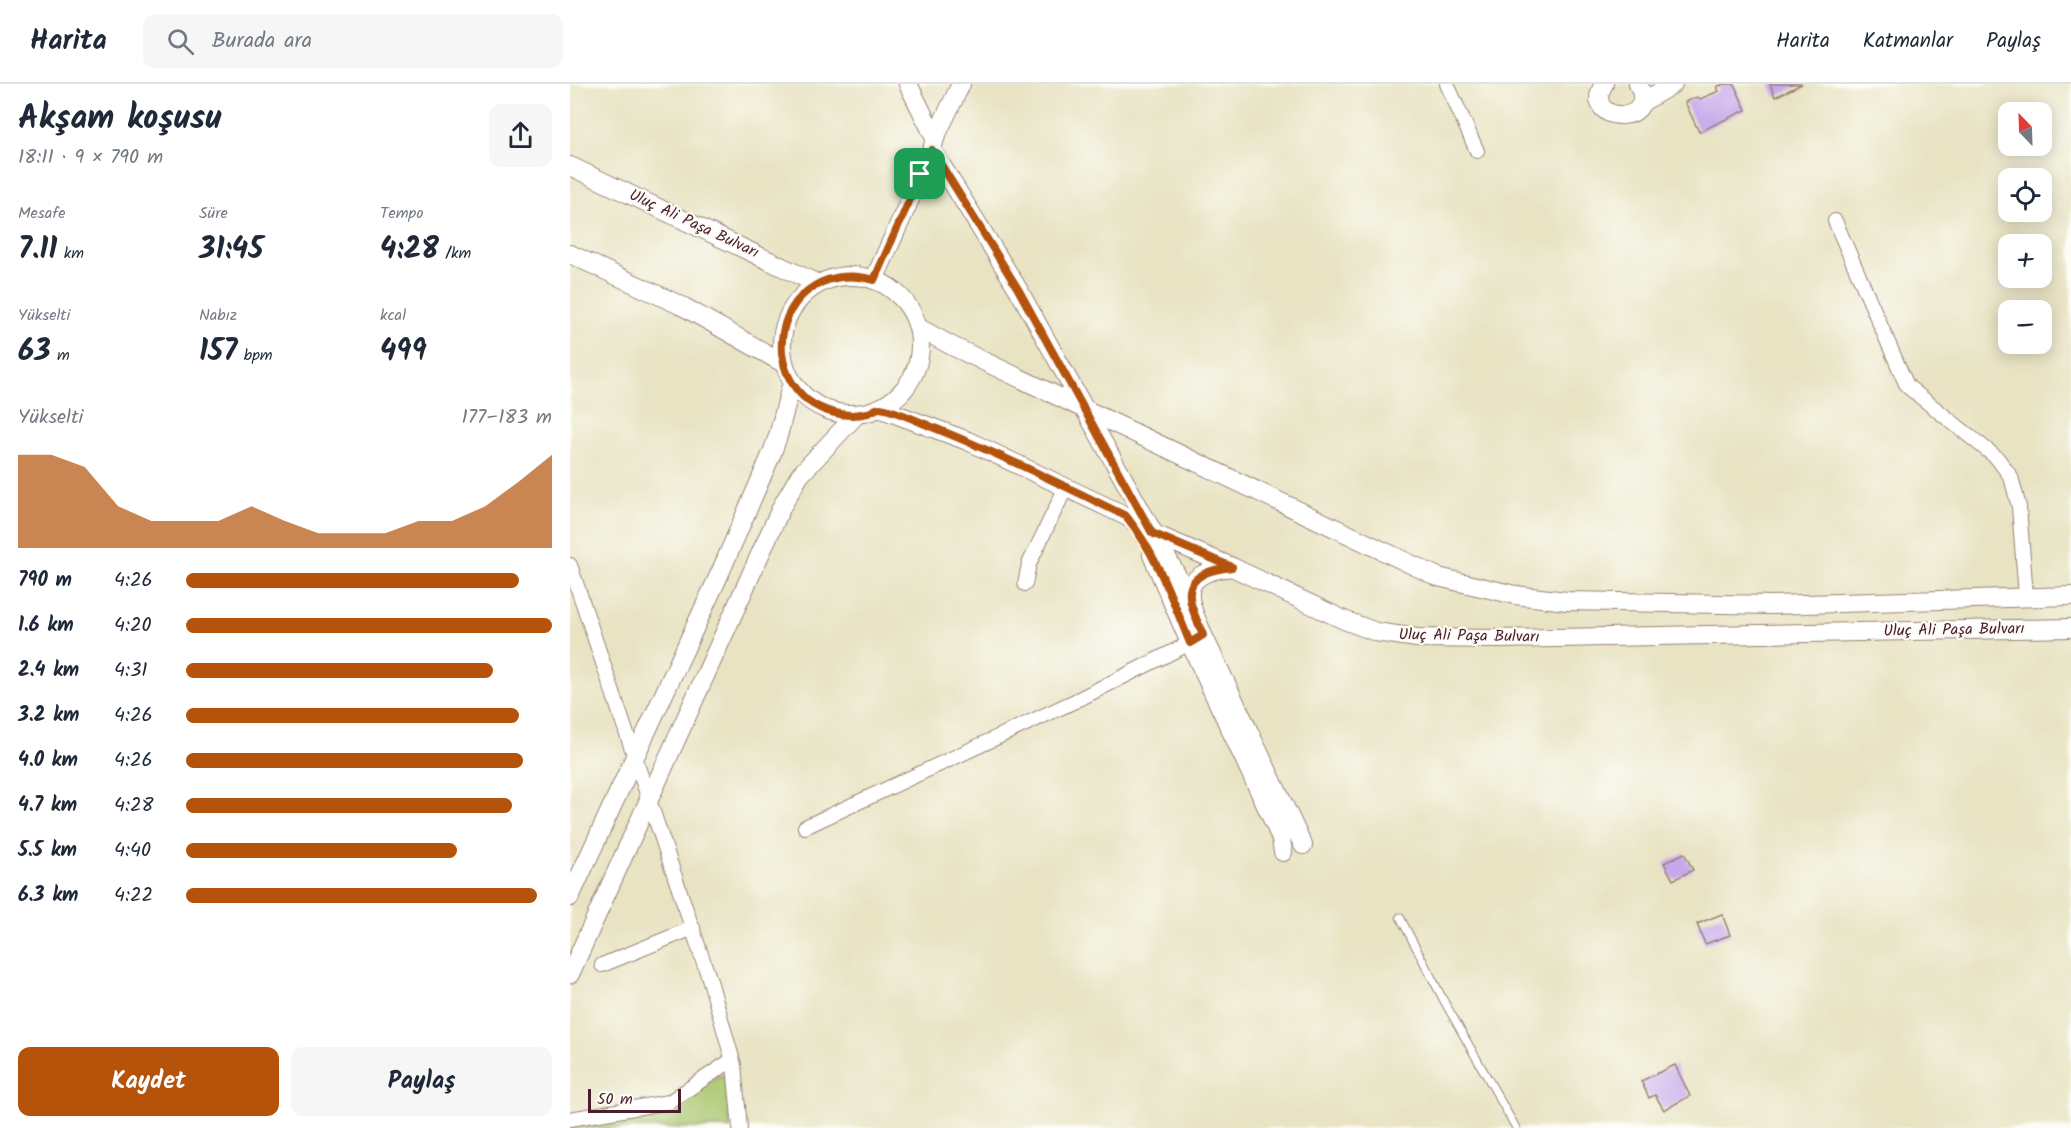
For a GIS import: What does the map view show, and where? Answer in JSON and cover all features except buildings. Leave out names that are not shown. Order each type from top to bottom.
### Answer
[{"type":"street","points":[[908,84],[934,144],[1018,289],[1190,600]]},
{"type":"street","points":[[874,280],[961,84]]},
{"type":"street","points":[[1447,84],[1477,151]]},
{"type":"street","points":[[1604,84],[1600,94],[1601,101],[1609,113],[1621,117],[1633,113],[1641,103],[1673,84]]},
{"type":"street","points":[[1638,84],[1641,91],[1641,103]]},
{"type":"street","name":"Uluç Ali Paşa Bulvarı","points":[[570,166],[818,284]]},
{"type":"street","points":[[1835,221],[1907,386],[1997,458],[2012,477],[2019,507],[2026,596]]},
{"type":"street","points":[[570,254],[684,307],[783,363]]},
{"type":"street","points":[[852,276],[874,280],[885,284],[903,298],[910,307],[919,328],[921,350],[919,361],[911,381],[896,398],[879,408],[856,414],[825,410],[806,399],[792,382],[783,363],[781,340],[787,318],[800,298],[818,284],[829,279],[852,276]]},
{"type":"street","name":"Uluç Ali Paşa Bulvarı","points":[[919,328],[951,346],[1438,576],[1515,595],[1568,601],[1772,605],[2071,596]]},
{"type":"street","points":[[570,897],[720,573],[772,453],[792,382]]},
{"type":"street","name":"Uluç Ali Paşa Bulvarı","points":[[879,408],[968,441],[1126,516],[1152,533],[1232,567],[1344,620],[1376,632],[1417,638],[1510,639],[2071,628]]},
{"type":"street","points":[[570,974],[782,506],[800,476],[856,414]]},
{"type":"street","points":[[1025,584],[1029,564],[1066,487]]},
{"type":"street","points":[[1126,516],[1141,534],[1151,552],[1303,845]]},
{"type":"street","points":[[570,565],[711,984],[732,1060],[740,1128]]},
{"type":"street","points":[[1232,567],[1206,572],[1190,588],[1197,639],[1281,839],[1284,852]]},
{"type":"street","points":[[805,827],[1075,701],[1197,639]]},
{"type":"street","points":[[602,965],[693,928]]},
{"type":"street","points":[[570,1119],[669,1102],[732,1060]]},
{"type":"lane","points":[[1400,917],[1515,1128]]},
{"type":"green space","points":[[725,1075],[731,1128],[570,1128],[570,1126],[637,1114],[676,1103],[718,1076]]},
{"type":"route","points":[[932,150],[1018,289],[1152,533],[1232,567],[1216,568],[1206,572],[1190,588],[1190,600],[1203,635],[1190,643],[1151,552],[1141,534],[1126,516],[968,441],[914,419],[879,408],[867,413],[856,414],[825,410],[806,399],[792,382],[783,363],[781,340],[792,307],[808,290],[829,279],[840,276],[863,276],[874,280],[920,174],[932,150]]}]
